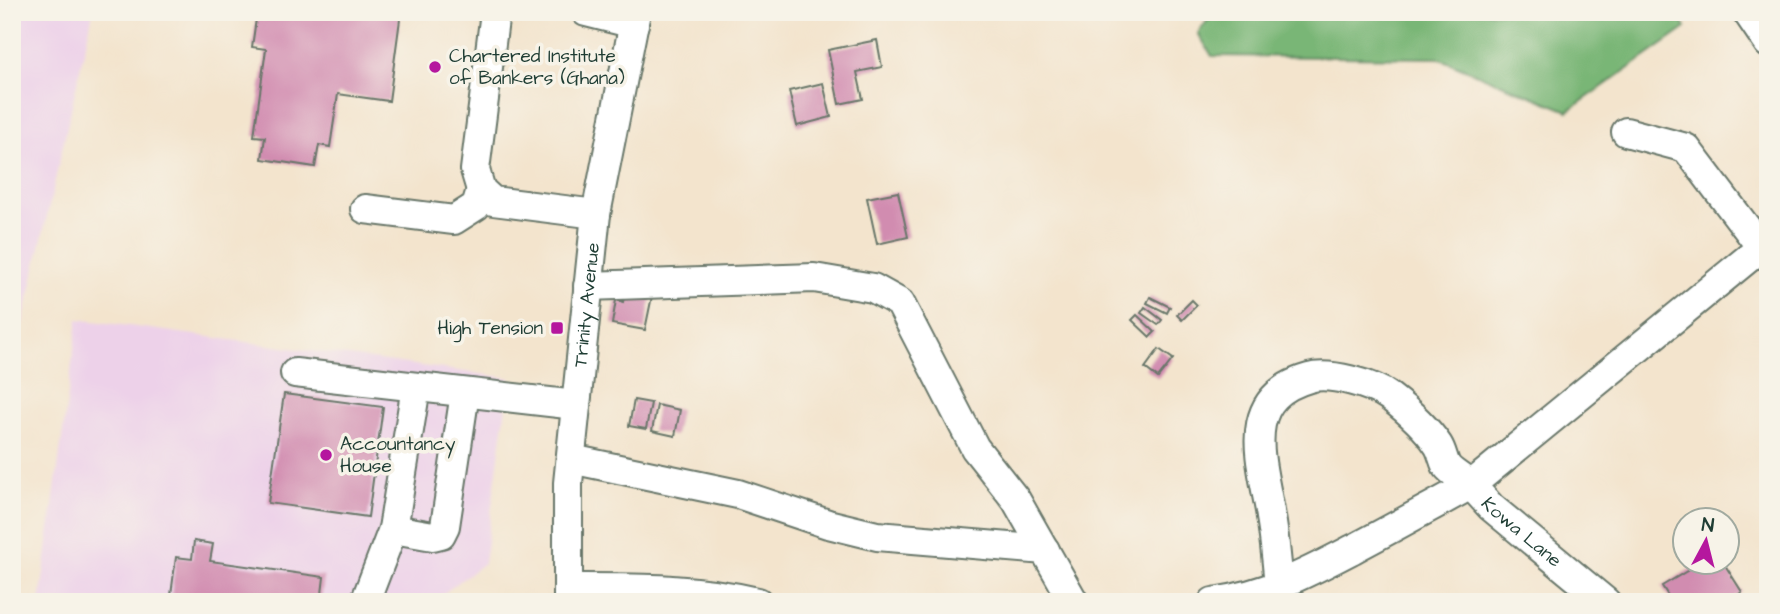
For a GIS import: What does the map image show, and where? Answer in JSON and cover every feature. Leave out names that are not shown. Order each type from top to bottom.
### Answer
[{"type":"street","points":[[487,195],[475,170],[495,12]]},
{"type":"street","points":[[586,12],[635,18]]},
{"type":"street","points":[[1747,12],[1768,43]]},
{"type":"street","name":"Trinity Avenue","points":[[568,595],[568,483],[596,214],[635,18]]},
{"type":"street","points":[[1213,602],[1230,600],[1293,581],[1471,485],[1764,244],[1686,148],[1626,132]]},
{"type":"street","points":[[366,209],[454,220],[476,206],[487,195]]},
{"type":"street","points":[[487,195],[596,214]]},
{"type":"street","points":[[589,286],[814,278],[873,288],[900,303],[975,448],[1017,500],[1074,602]]},
{"type":"street","points":[[295,373],[576,405]]},
{"type":"street","name":"Kowa Lane","points":[[1279,586],[1272,518],[1257,436],[1270,404],[1283,390],[1298,381],[1315,376],[1361,383],[1387,394],[1412,414],[1439,446],[1447,467],[1606,602]]},
{"type":"street","points":[[365,602],[393,528],[416,387]]},
{"type":"street","points":[[393,528],[433,536],[441,534],[445,526],[465,393]]},
{"type":"street","points":[[571,459],[738,494],[828,524],[877,536],[1045,550]]},
{"type":"street","points":[[568,595],[682,589],[727,594],[758,602]]},
{"type":"shaded area","points":[[12,12],[93,12],[12,371]]},
{"type":"shaded area","points":[[78,319],[510,378],[484,563],[432,602],[40,602]]},
{"type":"green space","points":[[1214,12],[1677,12],[1686,28],[1568,111],[1438,58],[1212,56],[1198,33]]},
{"type":"building","points":[[257,12],[401,12],[389,101],[338,94],[330,147],[319,145],[315,167],[262,159],[265,137],[254,136],[266,49],[252,47]]},
{"type":"building","points":[[877,40],[882,67],[857,72],[863,99],[839,104],[828,50]]},
{"type":"building","points":[[823,83],[831,117],[797,126],[789,91]]},
{"type":"building","points":[[898,192],[908,237],[877,244],[867,198]]},
{"type":"building","points":[[625,291],[652,296],[645,330],[612,324],[616,300],[623,302]]},
{"type":"building","points":[[1150,297],[1170,307],[1167,313],[1147,303]]},
{"type":"building","points":[[1192,300],[1197,305],[1182,320],[1177,315]]},
{"type":"building","points":[[1145,307],[1162,320],[1158,325],[1141,313]]},
{"type":"building","points":[[1137,315],[1155,332],[1150,337],[1132,320]]},
{"type":"building","points":[[1159,349],[1173,359],[1158,378],[1145,368]]},
{"type":"building","name":"Accountancy House","points":[[284,394],[383,407],[368,517],[268,503]]},
{"type":"building","points":[[634,400],[651,403],[646,429],[629,426]]},
{"type":"building","points":[[657,405],[680,410],[675,436],[652,431]]},
{"type":"building","points":[[194,541],[213,544],[210,561],[324,577],[321,602],[223,602],[171,595],[176,557],[192,559]]},
{"type":"building","points":[[1679,576],[1732,576],[1742,592],[1727,602],[1672,602],[1662,586]]},
{"type":"place","name":"Chartered Institute of Bankers (Ghana)","points":[[435,67]]},
{"type":"place","name":"High Tension","points":[[557,328]]},
{"type":"place","name":"Accountancy House","points":[[326,455]]}]
